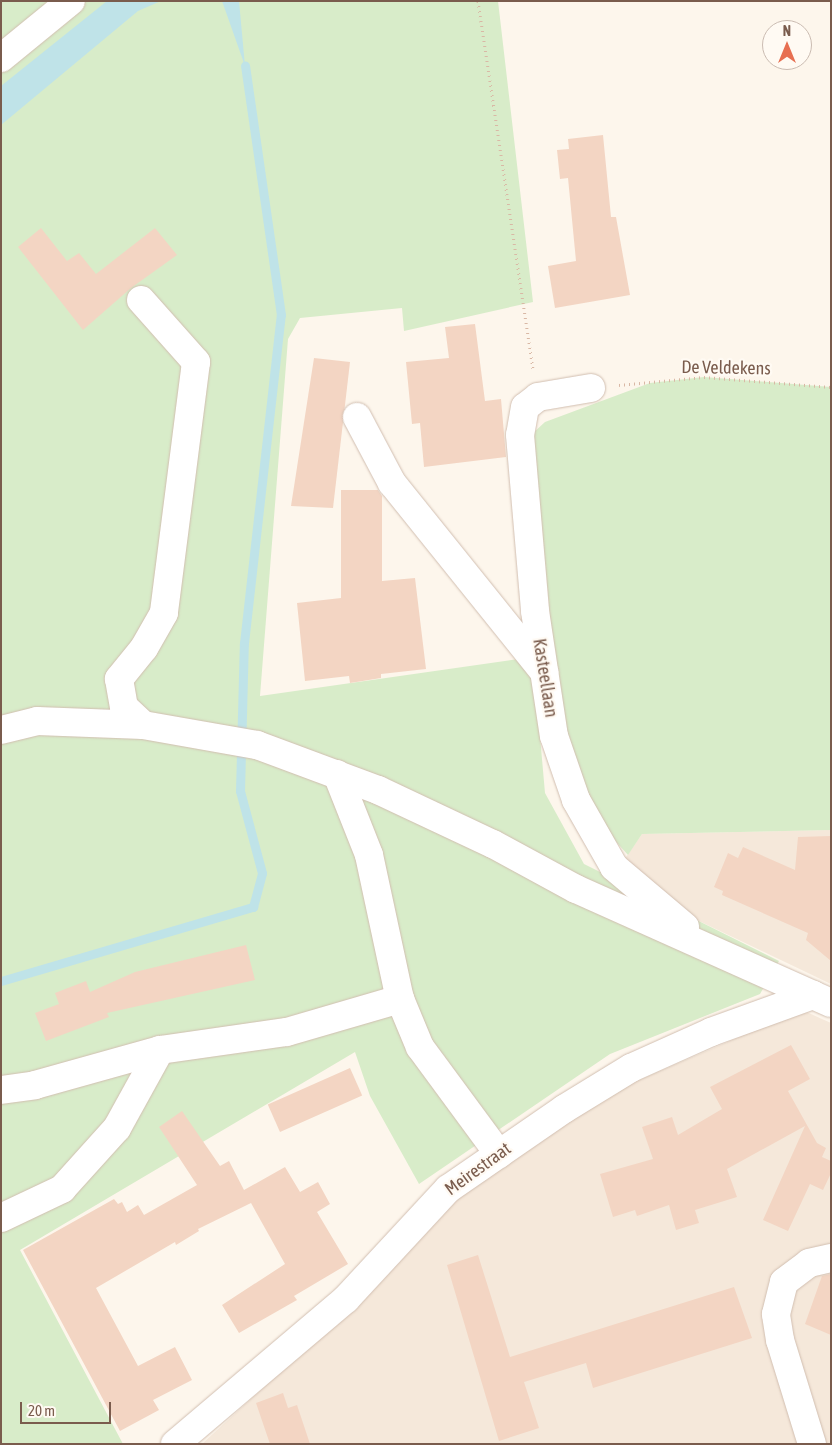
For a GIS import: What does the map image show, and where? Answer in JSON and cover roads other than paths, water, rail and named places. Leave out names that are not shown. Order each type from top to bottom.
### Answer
[{"type":"street","points":[[1,58],[71,1]]},
{"type":"street","points":[[141,300],[196,362],[164,613],[144,648],[119,679],[124,706],[143,725]]},
{"type":"street","name":"Kasteellaan","points":[[591,388],[538,397],[525,407],[520,435],[535,611],[554,736],[576,800],[614,867],[666,913],[722,954]]},
{"type":"street","points":[[357,417],[392,483],[545,674]]},
{"type":"street","name":"Kasteellaan","points":[[1,730],[37,721],[143,725],[241,742],[337,774],[493,844],[576,889],[822,999]]},
{"type":"street","points":[[337,774],[369,855],[400,999],[420,1047],[499,1154]]},
{"type":"street","points":[[1,1090],[35,1085],[160,1050],[287,1032],[400,999]]},
{"type":"street","name":"Meirestraat","points":[[175,1444],[346,1299],[448,1189],[631,1068],[711,1032],[822,999]]},
{"type":"street","points":[[1,1218],[62,1189],[117,1128],[160,1050]]},
{"type":"street","points":[[812,1444],[780,1340],[776,1314],[784,1282],[809,1263],[831,1258]]},
{"type":"water","points":[[107,1],[161,1],[138,11],[1,125],[1,86]]},
{"type":"water","points":[[222,1],[239,1],[245,66]]},
{"type":"waterway","points":[[1,981],[253,907],[262,873],[240,791],[244,643],[281,315],[245,66]]}]
